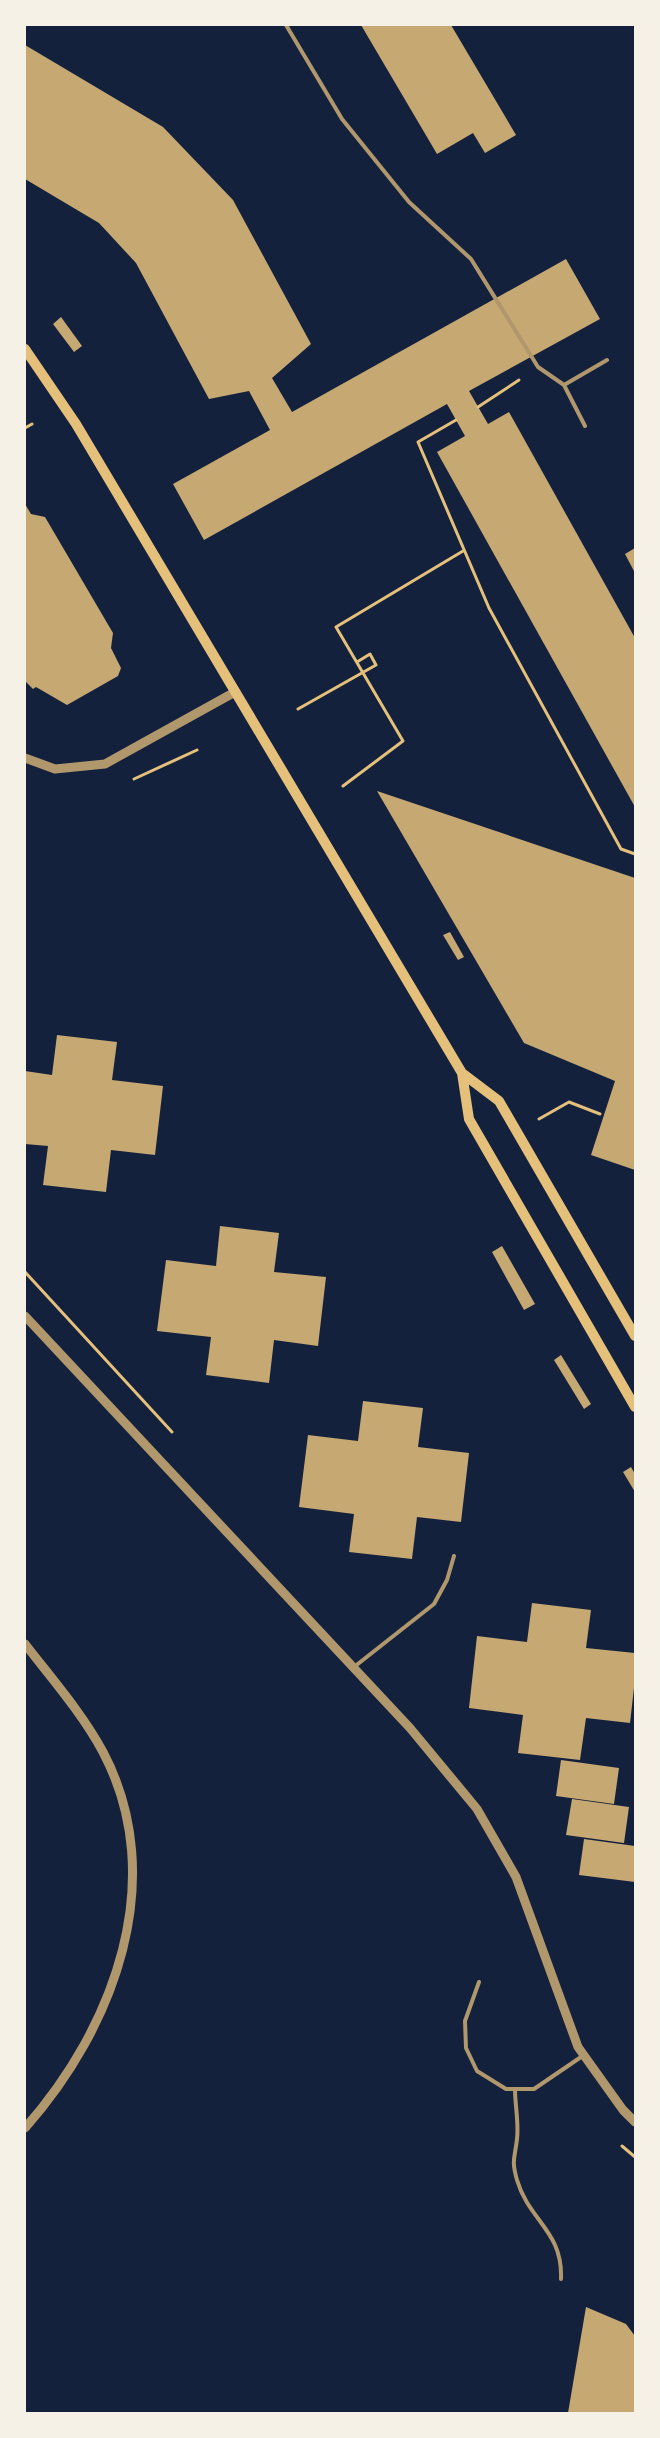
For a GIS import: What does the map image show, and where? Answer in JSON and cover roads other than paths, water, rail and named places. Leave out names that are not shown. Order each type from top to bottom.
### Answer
[{"type":"main road","points":[[25,349],[76,424],[462,1073],[499,1101],[635,1336]]},
{"type":"main road","points":[[462,1073],[469,1120],[635,1407]]},
{"type":"street","points":[[25,758],[54,769],[105,764],[235,692]]},
{"type":"street","points":[[25,1316],[410,1728],[477,1809],[516,1877],[578,2047],[623,2110],[635,2122]]},
{"type":"street","points":[[25,1644],[87,1726],[103,1752],[117,1784],[127,1816],[132,1851],[133,1883],[124,1946],[103,2010],[69,2073],[49,2101],[25,2128]]},
{"type":"lane","points":[[286,25],[342,119],[409,202],[471,259],[538,367],[564,384],[585,426]]},
{"type":"lane","points":[[564,384],[607,360]]},
{"type":"lane","points":[[354,1667],[434,1604],[447,1580],[454,1556]]},
{"type":"lane","points":[[478,1982],[464,2022],[466,2048],[476,2071],[506,2089],[534,2089],[584,2055]]},
{"type":"lane","points":[[515,2089],[517,2138],[512,2158],[518,2181],[529,2208],[552,2236],[562,2261],[561,2279]]}]
